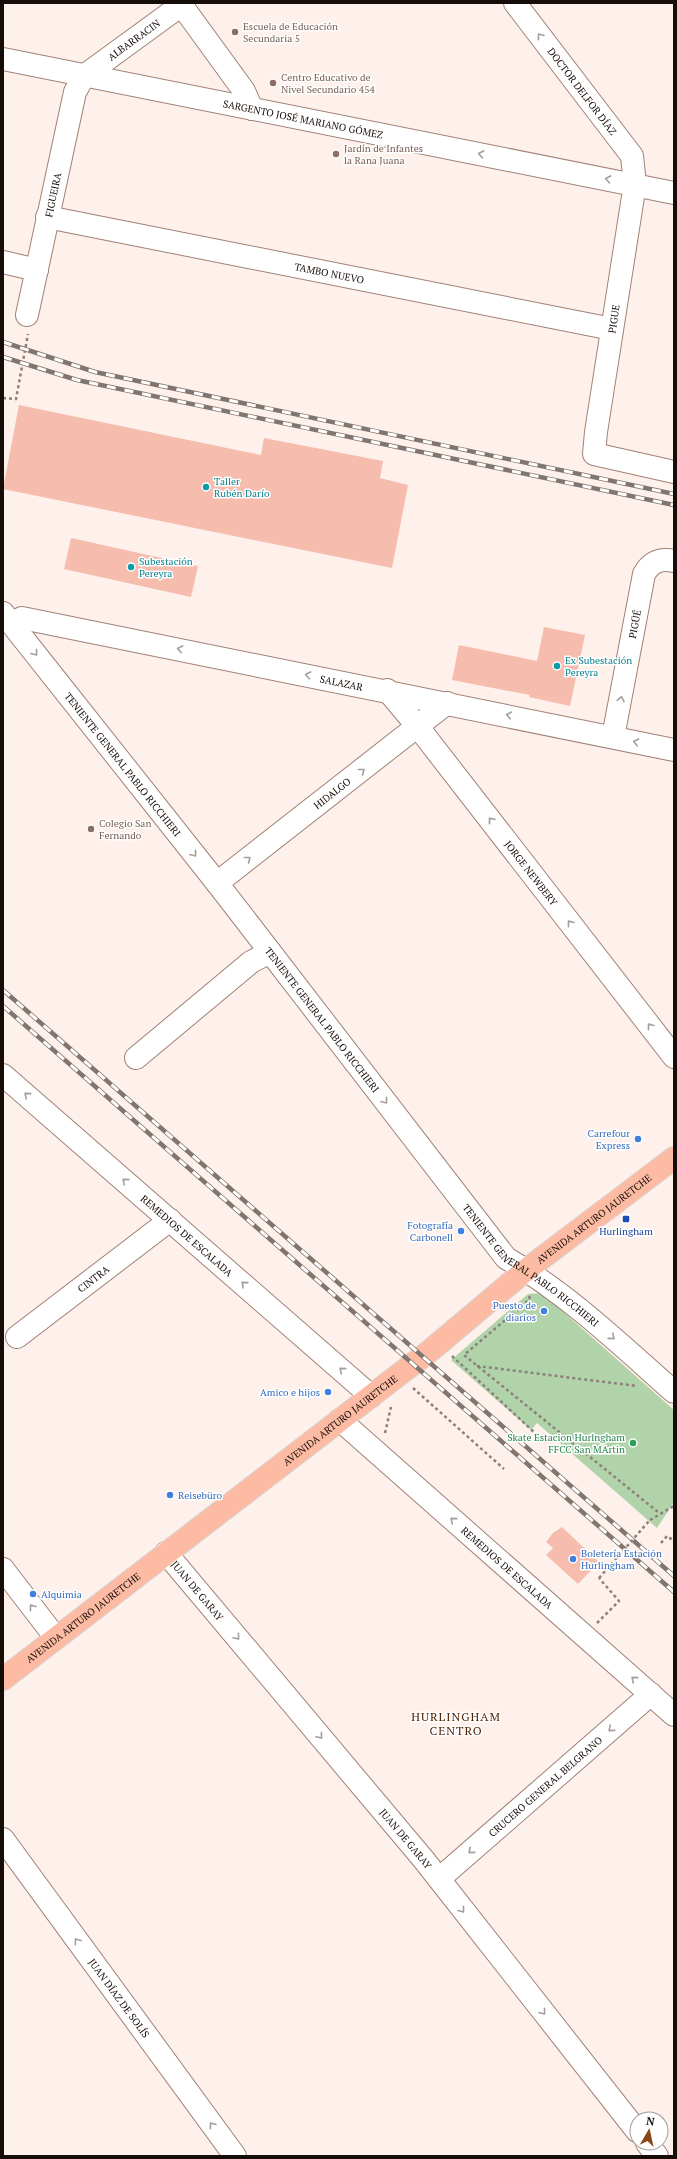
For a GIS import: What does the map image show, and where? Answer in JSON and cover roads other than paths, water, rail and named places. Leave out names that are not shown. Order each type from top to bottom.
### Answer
[{"type":"main road","name":"AVENIDA ARTURO JAURETCHE","points":[[3,1679],[439,1344],[522,1273],[674,1158]]},
{"type":"street","name":"DOCTOR DELFOR DÍAZ","points":[[515,3],[632,156],[635,184]]},
{"type":"street","name":"ALBARRACIN","points":[[84,76],[182,4]]},
{"type":"street","points":[[182,4],[244,90],[252,109]]},
{"type":"street","name":"SARGENTO JOSÉ MARIANO GÓMEZ","points":[[3,58],[84,76],[674,192]]},
{"type":"street","name":"FIGUEIRA","points":[[28,315],[47,217],[75,92],[84,76]]},
{"type":"street","name":"PIGUE","points":[[635,184],[596,432],[594,454],[674,472]]},
{"type":"street","name":"TAMBO NUEVO","points":[[47,217],[612,329]]},
{"type":"street","points":[[3,262],[37,270]]},
{"type":"street","name":"PIGÜÉ","points":[[613,737],[644,574],[649,566],[665,561]]},
{"type":"street","name":"SALAZAR","points":[[6,623],[22,618],[387,690],[674,750]]},
{"type":"street","name":"TENIENTE GENERAL PABLO RICCHIERI","points":[[6,623],[217,883],[506,1258],[522,1273],[582,1311],[674,1392]]},
{"type":"street","name":"JORGE NEWBERY","points":[[387,690],[418,727],[674,1057]]},
{"type":"street","name":"HIDALGO","points":[[217,883],[447,703]]},
{"type":"street","points":[[136,1058],[251,962],[270,952]]},
{"type":"street","name":"REMEDIOS DE ESCALADA","points":[[3,1074],[371,1396]]},
{"type":"street","name":"CINTRA","points":[[17,1336],[170,1220]]},
{"type":"street","name":"REMEDIOS DE ESCALADA","points":[[340,1420],[674,1715]]},
{"type":"street","name":"JUAN DE GARAY","points":[[166,1553],[439,1879],[629,2121]]},
{"type":"street","points":[[3,1569],[56,1638]]},
{"type":"street","name":"CRUCERO GENERAL BELGRANO","points":[[439,1879],[651,1694]]},
{"type":"street","name":"JUAN DÍAZ DE SOLÍS","points":[[3,1839],[235,2156]]},
{"type":"railway","points":[[3,342],[95,372],[674,494]]},
{"type":"railway","points":[[3,357],[77,380],[674,505]]},
{"type":"railway","points":[[3,990],[674,1576]]},
{"type":"railway","points":[[3,1006],[674,1592]]},
{"type":"place","name":"Escuela de Educación Secundaria 5","points":[[235,32]]},
{"type":"place","name":"Centro Educativo de Nivel Secundario 454","points":[[273,83]]},
{"type":"place","name":"Jardín de Infantes la Rana Juana","points":[[336,154]]},
{"type":"place","name":"Taller Rubén Darío","points":[[206,487]]},
{"type":"place","name":"Subestación Pereyra","points":[[131,567]]},
{"type":"place","name":"Ex Subestación Pereyra","points":[[557,666]]},
{"type":"place","name":"Colegio San Fernando","points":[[91,829]]},
{"type":"place","name":"Carrefour Express","points":[[638,1139]]},
{"type":"place","name":"Hurlingham","points":[[626,1219]]},
{"type":"place","name":"Fotografía Carbonell","points":[[461,1231]]},
{"type":"place","name":"Puesto de diarios","points":[[544,1311]]},
{"type":"place","name":"Amico e hijos","points":[[328,1392]]},
{"type":"place","name":"Skate Estacion Hurlngham FFCC San MArtin","points":[[633,1443]]},
{"type":"place","name":"Reisebüro","points":[[170,1495]]},
{"type":"place","name":"Boletería Estación Hurlingham","points":[[573,1559]]},
{"type":"place","name":"Alquimia","points":[[33,1594]]},
{"type":"district","name":"HURLINGHAM CENTRO","points":[[456,1723]]}]
